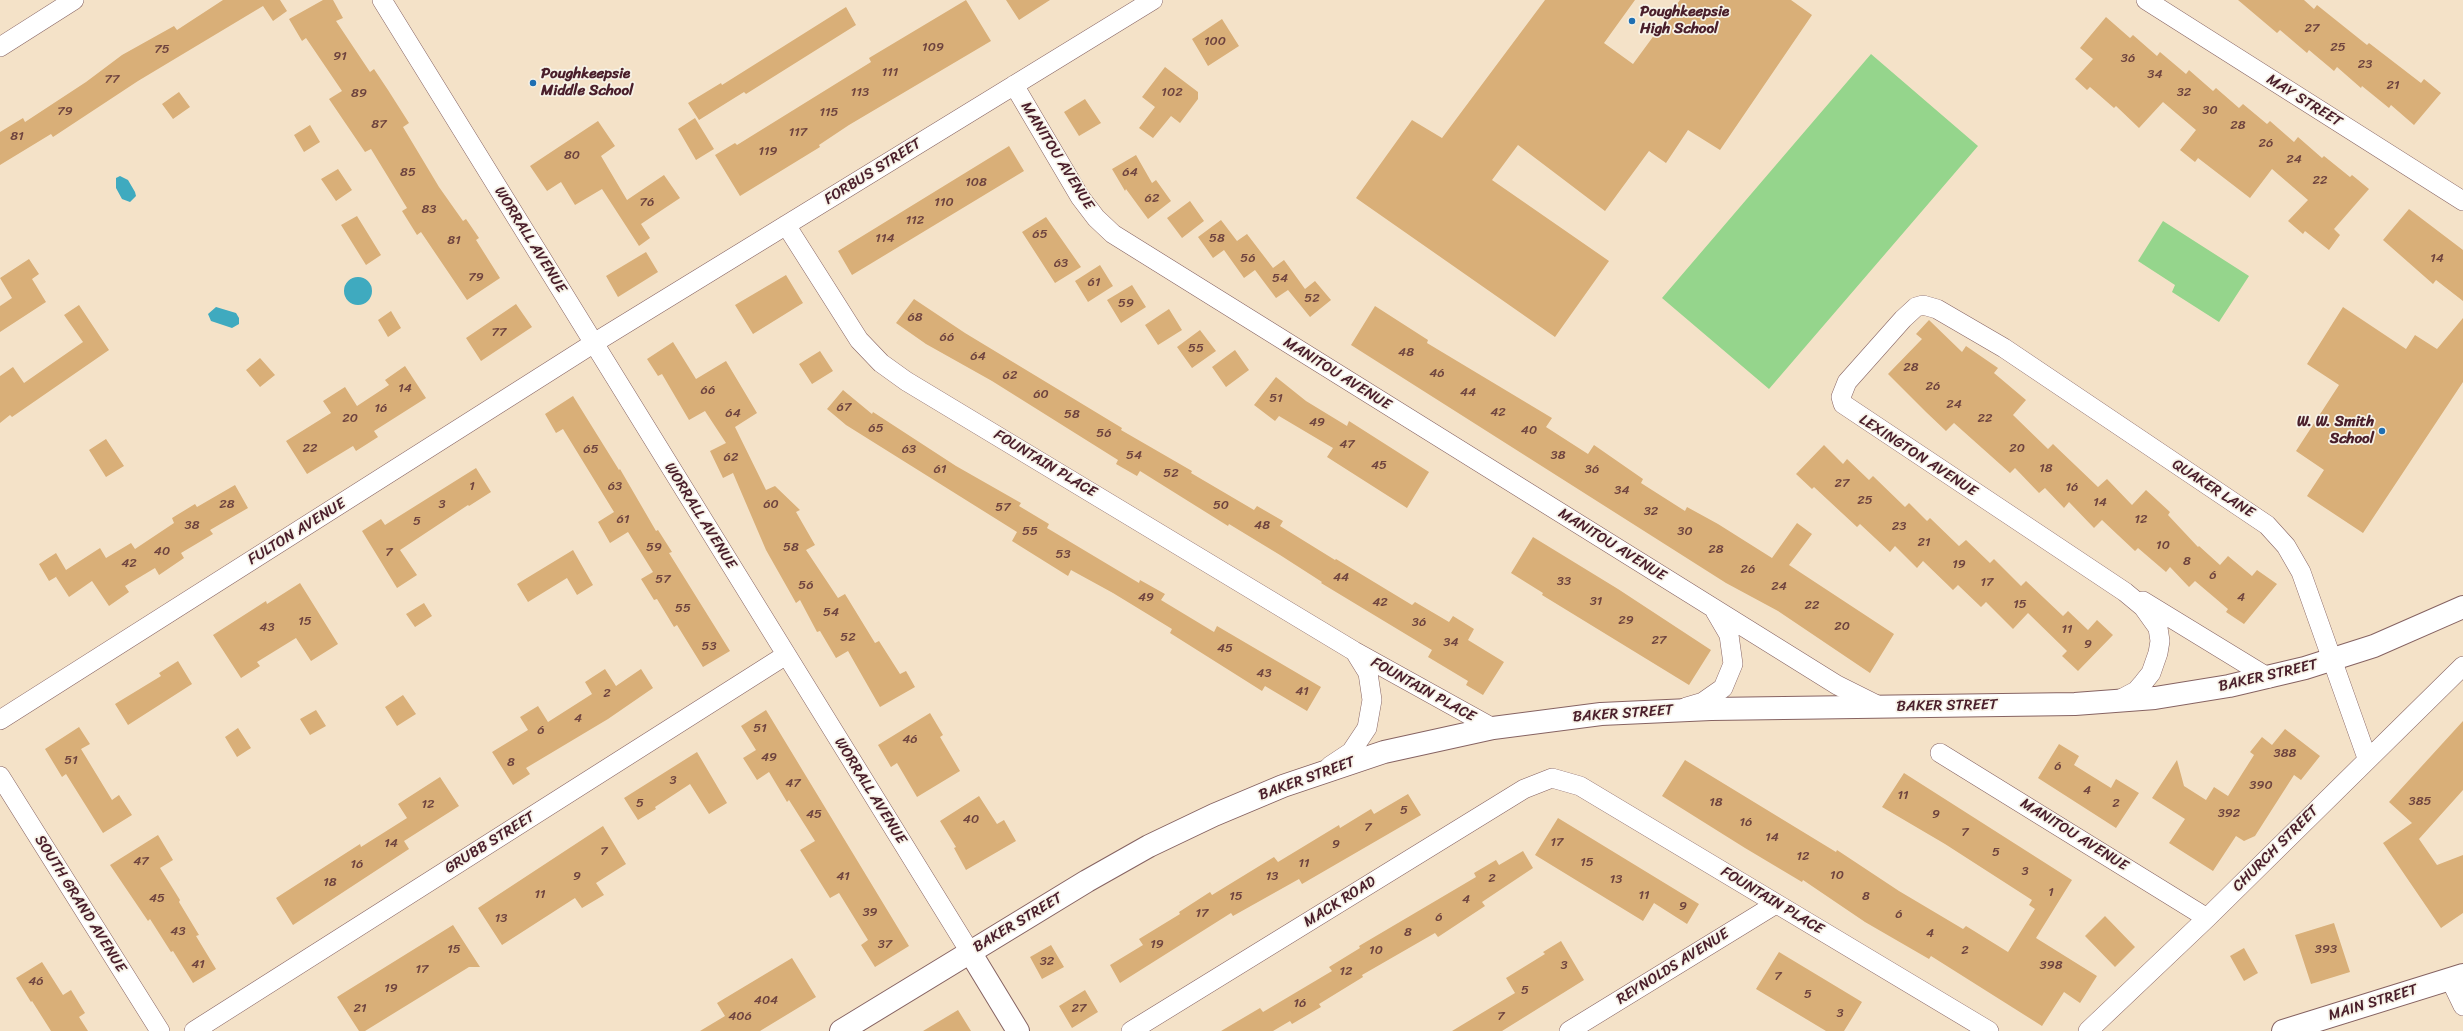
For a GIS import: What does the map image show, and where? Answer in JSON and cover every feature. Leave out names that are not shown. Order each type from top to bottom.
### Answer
[{"type":"main road","name":"BAKER STREET","points":[[841,1031],[1087,881],[1149,846],[1248,800],[1316,774],[1384,752],[1493,728],[1580,716],[1674,710],[2115,702],[2194,692],[2269,678],[2334,660],[2374,646],[2463,607]]},
{"type":"main road","name":"WORRALL AVENUE","points":[[970,952],[1018,1031]]},
{"type":"main road","name":"MAIN STREET","points":[[2283,1031],[2456,977]]},
{"type":"street","points":[[0,47],[74,0]]},
{"type":"street","name":"WORRALL AVENUE","points":[[382,0],[970,952]]},
{"type":"street","name":"FORBUS STREET","points":[[594,344],[1153,0]]},
{"type":"street","name":"MAY STREET","points":[[2146,0],[2463,201]]},
{"type":"street","name":"MANITOU AVENUE","points":[[1014,86],[1080,198],[1096,218],[1113,234],[1838,685],[1881,707]]},
{"type":"street","name":"FOUNTAIN PLACE","points":[[786,225],[859,340],[881,363],[906,381],[1354,651],[1493,728]]},
{"type":"street","name":"LEXINGTON AVENUE","points":[[1944,313],[1923,305],[1910,311],[1847,382],[1841,398],[1843,404],[2125,592],[2172,618],[2269,678]]},
{"type":"street","name":"QUAKER LANE","points":[[1944,313],[2004,348],[2267,525],[2286,546],[2300,572],[2334,660],[2367,758]]},
{"type":"street","name":"FULTON AVENUE","points":[[0,720],[594,344]]},
{"type":"street","name":"LEXINGTON AVENUE","points":[[2115,702],[2126,698],[2143,683],[2155,664],[2160,641],[2158,628],[2152,618],[2125,592]]},
{"type":"street","name":"MANITOU AVENUE","points":[[1674,710],[1704,702],[1722,688],[1733,664],[1729,635],[1713,608]]},
{"type":"street","name":"FOUNTAIN PLACE","points":[[1316,774],[1351,752],[1367,728],[1372,700],[1368,673],[1354,651]]},
{"type":"street","name":"GRUBB STREET","points":[[194,1031],[786,655]]},
{"type":"street","name":"CHURCH STREET","points":[[2088,1031],[2207,918],[2367,758],[2463,666]]},
{"type":"street","points":[[2441,687],[2463,678]]},
{"type":"street","name":"MANITOU AVENUE","points":[[1940,753],[2207,918]]},
{"type":"street","name":"SOUTH GRAND AVENUE","points":[[0,776],[160,1031]]},
{"type":"street","name":"FOUNTAIN PLACE","points":[[1552,778],[1580,786],[1989,1031]]},
{"type":"street","name":"MACK ROAD","points":[[1131,1031],[1524,789],[1552,778]]},
{"type":"street","name":"REYNOLDS AVENUE","points":[[1569,1031],[1776,904]]},
{"type":"street","points":[[2456,977],[2463,1006]]},
{"type":"green space","points":[[1871,54],[1978,146],[1769,389],[1662,298]]},
{"type":"green space","points":[[2163,221],[2249,276],[2219,322],[2172,292],[2175,285],[2138,261]]},
{"type":"water","points":[[120,176],[128,180],[135,192],[136,196],[130,202],[122,199],[116,188],[116,178]]},
{"type":"water","points":[[358,277],[368,281],[372,291],[368,301],[358,305],[348,301],[344,291],[348,281]]},
{"type":"water","points":[[216,307],[236,313],[239,318],[239,324],[232,328],[211,321],[208,314]]},
{"type":"building","points":[[223,0],[280,0],[287,11],[273,21],[263,6],[138,81],[53,137],[51,134],[0,165],[0,132],[23,118],[25,122],[86,82],[122,55],[174,26],[177,30]]},
{"type":"building","points":[[323,0],[333,0],[343,18],[336,21],[370,72],[374,69],[388,90],[409,123],[403,127],[439,187],[463,221],[466,219],[479,238],[476,240],[500,278],[467,300],[421,232],[417,235],[402,211],[407,208],[371,149],[365,152],[329,99],[342,91],[306,38],[302,41],[289,19]]},
{"type":"building","points":[[966,0],[991,41],[849,125],[819,145],[820,147],[740,196],[715,155],[735,143],[737,145],[871,62],[869,58]]},
{"type":"building","points":[[1006,0],[1050,0],[1019,20]]},
{"type":"building","points":[[1545,0],[1635,0],[1604,43],[1633,64],[1680,0],[1791,0],[1812,15],[1720,150],[1688,130],[1666,163],[1649,151],[1605,211],[1518,145],[1492,180],[1609,261],[1555,337],[1356,198],[1412,120],[1442,138]]},
{"type":"building","points":[[2238,0],[2304,0],[2314,9],[2317,5],[2367,45],[2369,43],[2421,83],[2424,79],[2441,93],[2414,125],[2391,105],[2389,108],[2362,86],[2361,88],[2337,67],[2334,71],[2309,50],[2307,53],[2280,30],[2277,33]]},
{"type":"building","points":[[846,7],[856,25],[746,94],[744,92],[699,120],[688,103],[721,83],[722,85]]},
{"type":"building","points":[[2106,17],[2130,38],[2133,35],[2157,56],[2160,52],[2186,74],[2189,70],[2213,91],[2216,88],[2239,108],[2243,104],[2267,124],[2270,121],[2294,142],[2298,137],[2322,158],[2324,156],[2350,177],[2352,175],[2369,189],[2334,229],[2340,235],[2329,250],[2305,231],[2303,234],[2288,221],[2308,200],[2272,169],[2250,198],[2198,158],[2195,162],[2180,150],[2196,130],[2163,102],[2139,128],[2116,106],[2114,108],[2090,87],[2087,90],[2075,79],[2093,59],[2080,48]]},
{"type":"building","points":[[1222,19],[1239,46],[1208,66],[1192,39]]},
{"type":"building","points":[[1165,67],[1198,92],[1198,99],[1180,123],[1171,116],[1153,138],[1139,128],[1155,107],[1142,97]]},
{"type":"building","points":[[179,92],[190,107],[173,119],[162,104]]},
{"type":"building","points":[[1085,99],[1101,123],[1079,136],[1064,112]]},
{"type":"building","points":[[695,118],[714,149],[696,160],[678,129]]},
{"type":"building","points":[[598,121],[615,146],[601,156],[627,200],[664,175],[680,198],[641,224],[650,238],[639,246],[602,189],[575,205],[561,182],[547,191],[530,166]]},
{"type":"building","points":[[310,125],[320,142],[304,152],[294,135]]},
{"type":"building","points":[[1009,146],[1024,171],[852,275],[838,251]]},
{"type":"building","points":[[1136,155],[1152,183],[1156,180],[1171,201],[1148,219],[1126,189],[1125,191],[1112,169]]},
{"type":"building","points":[[338,169],[352,190],[336,201],[321,179]]},
{"type":"building","points":[[1190,201],[1204,221],[1182,238],[1167,218]]},
{"type":"building","points":[[2409,209],[2463,250],[2463,301],[2436,280],[2433,284],[2383,240]]},
{"type":"building","points":[[357,216],[381,255],[366,265],[341,225]]},
{"type":"building","points":[[1046,217],[1081,267],[1055,283],[1022,232]]},
{"type":"building","points":[[1221,220],[1237,241],[1247,234],[1273,268],[1284,260],[1305,289],[1315,281],[1331,300],[1310,317],[1288,290],[1276,298],[1255,270],[1244,278],[1224,250],[1213,258],[1198,237]]},
{"type":"building","points":[[646,252],[658,272],[618,297],[606,276]]},
{"type":"building","points":[[29,259],[39,274],[32,279],[46,302],[0,332],[0,306],[12,298],[0,278]]},
{"type":"building","points":[[1100,265],[1113,286],[1088,302],[1075,281]]},
{"type":"building","points":[[786,275],[803,303],[753,334],[735,305]]},
{"type":"building","points":[[1132,285],[1146,307],[1121,323],[1107,300]]},
{"type":"building","points":[[914,299],[965,333],[1122,428],[1121,430],[1192,471],[1191,473],[1254,510],[1257,506],[1283,521],[1280,526],[1335,560],[1336,559],[1412,605],[1415,602],[1449,622],[1453,616],[1474,629],[1468,640],[1504,662],[1483,695],[1466,685],[1468,681],[1428,657],[1432,650],[1321,583],[1322,582],[1280,555],[1229,524],[1228,526],[1140,471],[1137,476],[1116,464],[1118,460],[992,381],[926,344],[896,323]]},
{"type":"building","points":[[516,304],[532,327],[481,361],[466,338]]},
{"type":"building","points":[[79,305],[109,350],[12,417],[10,415],[0,423],[0,376],[13,367],[24,383],[83,342],[64,315]]},
{"type":"building","points":[[1375,306],[1428,340],[1427,343],[1552,418],[1546,427],[1588,454],[1594,445],[1643,479],[1641,483],[1685,511],[1687,507],[1718,524],[1772,558],[1797,523],[1812,534],[1789,565],[1894,634],[1870,673],[1778,611],[1726,583],[1351,345]]},
{"type":"building","points":[[2343,307],[2406,349],[2415,335],[2437,349],[2463,318],[2463,382],[2363,533],[2307,496],[2324,470],[2296,451],[2339,385],[2307,364]]},
{"type":"building","points":[[1169,309],[1182,330],[1158,345],[1145,325]]},
{"type":"building","points":[[391,311],[401,328],[388,337],[378,320]]},
{"type":"building","points":[[1929,320],[1962,352],[1966,346],[1998,368],[1994,373],[2026,400],[2013,415],[2048,449],[2053,444],[2098,487],[2107,479],[2132,505],[2146,490],[2170,512],[2168,515],[2198,547],[2199,546],[2220,565],[2228,556],[2252,576],[2257,570],[2277,584],[2244,624],[2226,612],[2228,609],[2195,581],[2189,587],[2170,567],[2166,572],[2138,548],[2135,551],[2102,520],[2094,528],[2069,502],[2064,508],[2045,488],[2039,493],[2015,468],[2010,473],[1954,423],[1946,431],[1926,412],[1888,374],[1922,339],[1916,334]]},
{"type":"building","points":[[1200,330],[1216,351],[1192,368],[1177,347]]},
{"type":"building","points":[[673,342],[696,379],[726,361],[757,413],[735,427],[766,490],[775,486],[800,510],[796,512],[815,545],[806,550],[838,598],[845,594],[875,643],[879,641],[900,674],[906,671],[915,687],[880,707],[848,651],[836,658],[820,631],[817,632],[800,600],[796,603],[766,550],[733,473],[723,478],[710,451],[726,443],[705,411],[689,420],[662,374],[658,376],[647,359]]},
{"type":"building","points":[[1235,350],[1249,370],[1226,387],[1212,367]]},
{"type":"building","points":[[820,351],[833,371],[812,384],[799,364]]},
{"type":"building","points":[[260,358],[275,375],[260,387],[246,370]]},
{"type":"building","points":[[405,366],[426,398],[374,431],[378,437],[356,451],[353,446],[307,474],[286,441],[331,413],[323,401],[345,387],[357,406],[389,385],[385,380]]},
{"type":"building","points":[[1276,377],[1306,401],[1347,426],[1349,421],[1429,472],[1407,508],[1327,457],[1333,448],[1279,416],[1275,421],[1254,405]]},
{"type":"building","points":[[843,390],[872,414],[873,412],[956,466],[1021,503],[1019,506],[1049,524],[1047,528],[1139,583],[1140,580],[1165,594],[1161,600],[1214,632],[1217,626],[1321,687],[1307,711],[1265,686],[1262,691],[1170,633],[1172,629],[1113,593],[1071,570],[1068,576],[1012,541],[1017,532],[846,425],[827,409]]},
{"type":"building","points":[[573,396],[619,470],[620,469],[656,531],[658,530],[672,552],[669,553],[730,651],[703,667],[677,625],[674,627],[657,599],[654,600],[641,579],[653,572],[628,532],[610,543],[598,522],[614,512],[563,429],[556,433],[545,414]]},
{"type":"building","points":[[106,439],[124,466],[106,477],[89,450]]},
{"type":"building","points":[[1824,445],[1843,464],[1847,459],[1869,480],[1873,476],[1905,507],[1909,503],[1927,521],[1930,518],[1959,546],[1966,540],[1990,563],[1994,559],[2021,586],[2026,581],[2063,616],[2068,611],[2088,630],[2097,620],[2113,635],[2078,671],[2062,656],[2067,651],[2028,613],[2013,629],[1986,602],[1981,607],[1958,585],[1953,590],[1923,561],[1917,568],[1895,546],[1890,552],[1860,524],[1857,527],[1814,487],[1812,489],[1796,474]]},
{"type":"building","points":[[476,468],[491,492],[469,506],[468,505],[400,550],[417,575],[397,588],[362,531],[381,519],[385,525]]},
{"type":"building","points":[[235,485],[248,508],[210,530],[213,534],[181,553],[184,558],[159,575],[155,568],[125,586],[129,592],[109,606],[92,581],[69,597],[56,577],[61,574],[49,581],[39,564],[56,553],[66,570],[100,548],[106,558],[131,543],[135,549],[174,523],[172,518],[195,504],[197,507]]},
{"type":"building","points":[[1533,537],[1618,589],[1711,650],[1689,685],[1542,595],[1543,593],[1511,573]]},
{"type":"building","points":[[573,550],[593,585],[577,595],[567,578],[528,602],[517,584]]},
{"type":"building","points":[[300,583],[338,644],[311,661],[296,638],[257,662],[260,666],[241,678],[213,635],[266,601],[267,604]]},
{"type":"building","points":[[424,603],[432,616],[415,627],[406,614]]},
{"type":"building","points":[[178,661],[192,684],[128,725],[115,704],[161,676],[159,673]]},
{"type":"building","points":[[605,669],[616,686],[641,669],[653,688],[608,719],[526,768],[530,774],[513,785],[492,752],[528,730],[520,717],[538,706],[548,722],[592,694],[585,682]]},
{"type":"building","points":[[403,695],[416,714],[397,726],[385,707]]},
{"type":"building","points":[[316,710],[326,726],[310,735],[300,719]]},
{"type":"building","points":[[766,710],[909,946],[875,967],[861,945],[868,940],[839,893],[830,898],[800,850],[815,841],[789,800],[787,802],[769,772],[757,780],[743,758],[756,750],[741,726]]},
{"type":"building","points":[[930,713],[943,735],[940,737],[960,771],[917,797],[897,763],[891,767],[878,745]]},
{"type":"building","points":[[2463,721],[2463,790],[2419,839],[2437,865],[2463,855],[2463,913],[2441,928],[2383,843],[2412,823],[2389,802]]},
{"type":"building","points":[[79,727],[90,744],[81,749],[112,800],[119,795],[132,815],[103,833],[66,774],[62,777],[45,749]]},
{"type":"building","points":[[238,728],[251,748],[237,757],[225,737]]},
{"type":"building","points":[[2285,729],[2320,756],[2301,780],[2294,775],[2255,836],[2244,841],[2236,836],[2213,871],[2169,843],[2185,819],[2152,798],[2177,760],[2184,786],[2206,800],[2214,787],[2228,796],[2254,755],[2250,752],[2262,737],[2272,745]]},
{"type":"building","points":[[2059,744],[2079,756],[2074,765],[2111,788],[2116,779],[2139,793],[2116,828],[2038,778]]},
{"type":"building","points":[[697,752],[727,803],[709,814],[690,784],[655,807],[656,809],[638,820],[624,798]]},
{"type":"building","points":[[1685,760],[1836,852],[1837,850],[1899,891],[1963,929],[1966,926],[2008,952],[2035,909],[2029,905],[2032,900],[1945,844],[1882,807],[1904,773],[2072,880],[2036,938],[2097,976],[2080,1003],[2064,992],[2042,1026],[1931,956],[1929,959],[1865,922],[1803,880],[1802,882],[1662,796]]},
{"type":"building","points":[[440,777],[459,806],[404,841],[409,849],[293,925],[276,898],[360,844],[361,847],[407,818],[398,804]]},
{"type":"building","points":[[1408,794],[1421,815],[1302,884],[1299,879],[1233,916],[1231,913],[1120,983],[1110,965],[1143,945],[1139,939],[1180,914],[1179,912],[1210,892],[1212,895],[1274,857],[1278,862],[1339,825],[1340,828],[1371,809],[1374,814]]},
{"type":"building","points":[[979,796],[997,824],[1004,820],[1016,841],[966,870],[954,848],[956,847],[940,821]]},
{"type":"building","points":[[1558,818],[1699,904],[1687,924],[1654,903],[1643,921],[1535,855]]},
{"type":"building","points":[[603,826],[626,864],[596,883],[604,895],[582,908],[575,898],[502,945],[478,908]]},
{"type":"building","points":[[158,835],[173,860],[160,868],[180,900],[179,902],[199,935],[196,936],[216,969],[193,983],[173,951],[171,952],[150,919],[148,921],[110,865]]},
{"type":"building","points":[[1523,851],[1533,868],[1482,902],[1485,906],[1438,937],[1435,933],[1362,975],[1363,977],[1319,1004],[1321,1007],[1292,1024],[1290,1021],[1273,1031],[1221,1031],[1260,1008],[1263,1012],[1332,971],[1329,967],[1360,948],[1359,946],[1476,877],[1474,873],[1496,860],[1499,865]]},
{"type":"building","points":[[2105,916],[2135,947],[2115,967],[2085,936]]},
{"type":"building","points":[[2334,923],[2350,972],[2311,984],[2295,935]]},
{"type":"building","points":[[453,925],[480,967],[469,967],[365,1031],[359,1031],[337,997]]},
{"type":"building","points":[[1561,941],[1584,980],[1502,1031],[1452,1031],[1515,993],[1506,978],[1545,954],[1543,952]]},
{"type":"building","points":[[1051,945],[1064,967],[1042,979],[1030,957]]},
{"type":"building","points":[[2244,948],[2258,973],[2244,981],[2230,956]]},
{"type":"building","points":[[1779,952],[1862,1002],[1844,1031],[1826,1031],[1756,989]]},
{"type":"building","points":[[792,958],[816,997],[760,1031],[700,1031],[725,1016],[717,1003]]},
{"type":"building","points":[[42,962],[63,995],[71,990],[85,1013],[79,1017],[88,1031],[51,1031],[32,1001],[31,1002],[16,978]]},
{"type":"building","points":[[1085,990],[1098,1012],[1072,1028],[1059,1006]]},
{"type":"building","points":[[958,1010],[971,1031],[923,1031]]},
{"type":"place","name":"Poughkeepsie High School","points":[[1632,21]]},
{"type":"place","name":"Poughkeepsie Middle School","points":[[533,83]]},
{"type":"place","name":"W. W. Smith School","points":[[2382,431]]}]
